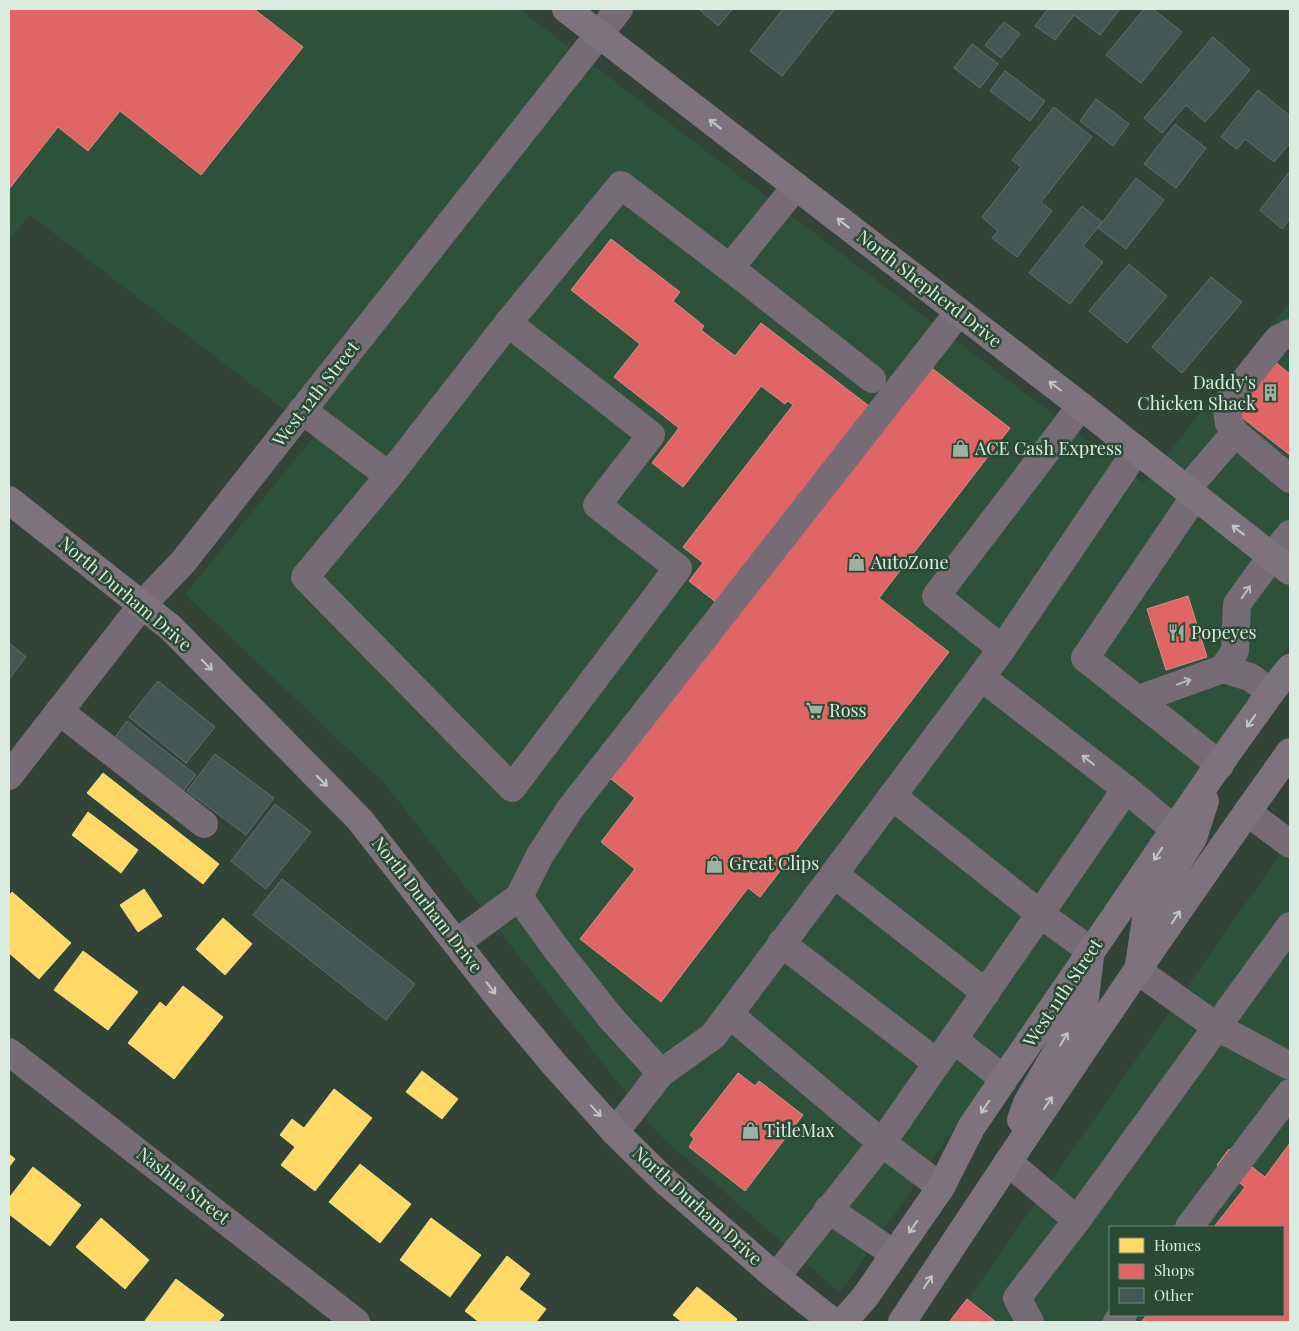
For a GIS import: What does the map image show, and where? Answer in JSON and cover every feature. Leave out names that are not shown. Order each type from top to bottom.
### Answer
[{"type":"main road","name":"North Shepherd Drive","points":[[566,9],[1081,406],[1281,564]]},
{"type":"main road","name":"North Durham Drive","points":[[9,500],[171,628],[360,820],[542,1049],[615,1132],[665,1181],[776,1277],[833,1322]]},
{"type":"main road","name":"West 11th Street","points":[[843,1322],[865,1296],[941,1187],[972,1126],[1174,829],[1290,668]]},
{"type":"main road","points":[[902,1322],[1138,971],[1290,752]]},
{"type":"main road","points":[[1138,971],[1148,912],[1193,838],[1216,769]]},
{"type":"main road","points":[[1008,1162],[1026,1102],[1084,1005],[1091,951]]},
{"type":"street","name":"West 12th Street","points":[[9,776],[142,605],[183,562],[619,9]]},
{"type":"street","points":[[508,323],[651,435],[597,504],[678,568],[512,788],[305,577],[389,476],[508,323],[620,185],[872,379]]},
{"type":"street","points":[[730,268],[796,186]]},
{"type":"street","points":[[456,943],[519,897],[540,854],[570,809],[959,312]]},
{"type":"street","points":[[1290,334],[1278,339],[1226,404],[1229,423],[1235,433],[1290,478]]},
{"type":"street","points":[[1002,650],[936,596],[1081,406]]},
{"type":"street","points":[[302,410],[389,476]]},
{"type":"street","points":[[1216,769],[1139,699],[1085,658],[1191,492],[1235,433]]},
{"type":"street","points":[[615,1132],[661,1073],[713,1036],[1002,650],[1137,450]]},
{"type":"street","points":[[1223,669],[1235,651],[1237,604],[1281,564],[1290,534]]},
{"type":"street","points":[[1139,699],[1223,669],[1250,677],[1271,692]]},
{"type":"street","points":[[981,677],[1174,829]]},
{"type":"street","points":[[59,711],[204,824]]},
{"type":"street","points":[[776,1277],[882,1143],[1126,790]]},
{"type":"street","points":[[892,796],[1040,914],[1091,951]]},
{"type":"street","points":[[1248,812],[1290,844]]},
{"type":"street","points":[[834,874],[986,993]]},
{"type":"street","points":[[519,897],[554,946],[610,1017],[661,1073]]},
{"type":"street","points":[[1030,1322],[1017,1298],[1078,1220],[1290,926]]},
{"type":"street","points":[[781,944],[937,1063]]},
{"type":"street","points":[[1138,971],[1217,1027],[1290,1066]]},
{"type":"street","points":[[729,1014],[882,1143],[941,1187]]},
{"type":"street","points":[[953,1039],[1004,1079]]},
{"type":"street","name":"Nashua Street","points":[[9,1052],[356,1322]]},
{"type":"street","points":[[1190,1226],[1290,1093]]},
{"type":"street","points":[[1008,1162],[1078,1220]]},
{"type":"street","points":[[828,1209],[894,1254]]},
{"type":"shaded area","points":[[9,9],[519,9],[1144,483],[1290,302],[1290,643],[840,1293],[658,1134],[385,784],[185,594],[316,434],[30,215],[9,240]]},
{"type":"shaded area","points":[[1290,840],[1290,1322],[953,1322],[971,1295]]},
{"type":"building: Homes","points":[[103,773],[219,864],[203,884],[87,793]]},
{"type":"building: Homes","points":[[88,812],[138,850],[121,873],[72,835]]},
{"type":"building: Homes","points":[[144,889],[162,916],[138,932],[120,905]]},
{"type":"building: Homes","points":[[12,892],[71,943],[39,979],[9,953],[9,896]]},
{"type":"building: Homes","points":[[223,918],[252,944],[225,975],[196,949]]},
{"type":"building: Homes","points":[[83,951],[138,992],[108,1030],[54,990]]},
{"type":"building: Homes","points":[[183,986],[223,1017],[174,1079],[128,1043],[160,1002],[166,1007]]},
{"type":"building: Homes","points":[[422,1071],[458,1099],[442,1119],[406,1092]]},
{"type":"building: Homes","points":[[334,1089],[372,1118],[315,1191],[281,1165],[295,1147],[280,1135],[292,1119],[304,1128]]},
{"type":"building: Homes","points":[[9,1154],[15,1159],[9,1167]]},
{"type":"building: Homes","points":[[360,1164],[411,1204],[380,1243],[329,1202]]},
{"type":"building: Homes","points":[[33,1167],[81,1205],[50,1246],[9,1214],[9,1198]]},
{"type":"building: Homes","points":[[101,1218],[149,1260],[125,1289],[76,1247]]},
{"type":"building: Homes","points":[[431,1218],[481,1255],[450,1297],[400,1260]]},
{"type":"building: Homes","points":[[507,1256],[530,1274],[519,1289],[546,1309],[536,1322],[479,1322],[465,1311]]},
{"type":"building: Homes","points":[[176,1279],[224,1315],[218,1322],[144,1322]]},
{"type":"building: Homes","points":[[697,1287],[737,1319],[735,1322],[682,1322],[673,1315]]},
{"type":"building: Shops","points":[[9,9],[254,9],[303,47],[201,175],[120,111],[88,151],[58,127],[9,189]]},
{"type":"building: Shops","points":[[611,239],[680,292],[673,301],[704,326],[701,330],[735,356],[761,323],[869,406],[717,603],[689,581],[703,563],[683,547],[793,405],[788,401],[785,404],[761,386],[683,487],[652,463],[679,428],[614,377],[640,344],[571,290]]},
{"type":"building: Shops","name":"Daddy's Chicken Shack","points":[[1274,361],[1290,374],[1290,455],[1235,412]]},
{"type":"building: Shops","points":[[929,366],[1010,428],[879,598],[949,652],[760,897],[748,888],[661,1002],[580,939],[635,869],[601,842],[635,798],[611,779]]},
{"type":"building: Shops","name":"Popeyes","points":[[1188,596],[1207,657],[1166,670],[1147,609]]},
{"type":"building: Shops","points":[[738,1073],[755,1086],[759,1081],[803,1115],[745,1191],[689,1147],[694,1139],[690,1135]]},
{"type":"building: Shops","points":[[1290,1143],[1290,1322],[1141,1322],[1146,1316],[1284,1316],[1284,1226],[1215,1226],[1245,1187],[1217,1165],[1229,1149],[1265,1177]]},
{"type":"building: Shops","points":[[967,1299],[996,1322],[949,1322]]},
{"type":"building: Other","points":[[699,9],[733,9],[718,26]]},
{"type":"building: Other","points":[[783,9],[835,9],[782,76],[750,51]]},
{"type":"building: Other","points":[[1048,9],[1120,9],[1100,35],[1074,15],[1055,40],[1035,26]]},
{"type":"building: Other","points":[[1144,9],[1153,9],[1182,32],[1141,83],[1106,55]]},
{"type":"building: Other","points":[[1004,22],[1020,34],[1001,58],[985,45]]},
{"type":"building: Other","points":[[1213,37],[1250,70],[1205,122],[1186,105],[1162,133],[1144,118]]},
{"type":"building: Other","points":[[972,44],[998,64],[980,88],[954,68]]},
{"type":"building: Other","points":[[1005,71],[1045,101],[1030,121],[990,91]]},
{"type":"building: Other","points":[[1258,90],[1290,116],[1290,143],[1274,162],[1245,139],[1237,149],[1221,137]]},
{"type":"building: Other","points":[[1096,99],[1129,124],[1113,146],[1080,121]]},
{"type":"building: Other","points":[[1054,107],[1092,137],[1041,202],[1052,211],[1017,257],[992,238],[998,231],[982,217],[1021,167],[1012,160]]},
{"type":"building: Other","points":[[1175,124],[1206,148],[1176,188],[1144,164]]},
{"type":"building: Other","points":[[1290,171],[1290,219],[1282,229],[1260,210]]},
{"type":"building: Other","points":[[1136,178],[1164,200],[1126,249],[1098,228]]},
{"type":"building: Other","points":[[1082,206],[1102,222],[1083,246],[1103,262],[1070,304],[1029,273]]},
{"type":"building: Other","points":[[1129,264],[1167,296],[1127,343],[1089,311]]},
{"type":"building: Other","points":[[1211,277],[1242,302],[1182,373],[1152,347]]},
{"type":"building: Other","points":[[9,643],[26,657],[9,679]]},
{"type":"building: Other","points":[[158,681],[215,727],[186,763],[129,717]]},
{"type":"building: Other","points":[[127,721],[196,775],[180,795],[112,741]]},
{"type":"building: Other","points":[[215,754],[274,798],[246,835],[187,791]]},
{"type":"building: Other","points":[[275,804],[311,832],[266,889],[231,861]]},
{"type":"building: Other","points":[[282,879],[415,984],[386,1020],[253,915]]},
{"type":"place","name":"Daddy's Chicken Shack","points":[[1270,393]]},
{"type":"place","name":"ACE Cash Express","points":[[961,449]]},
{"type":"place","name":"AutoZone","points":[[857,563]]},
{"type":"place","name":"Popeyes","points":[[1177,633]]},
{"type":"place","name":"Ross","points":[[815,711]]},
{"type":"place","name":"Great Clips","points":[[715,864]]},
{"type":"place","name":"TitleMax","points":[[750,1131]]}]
